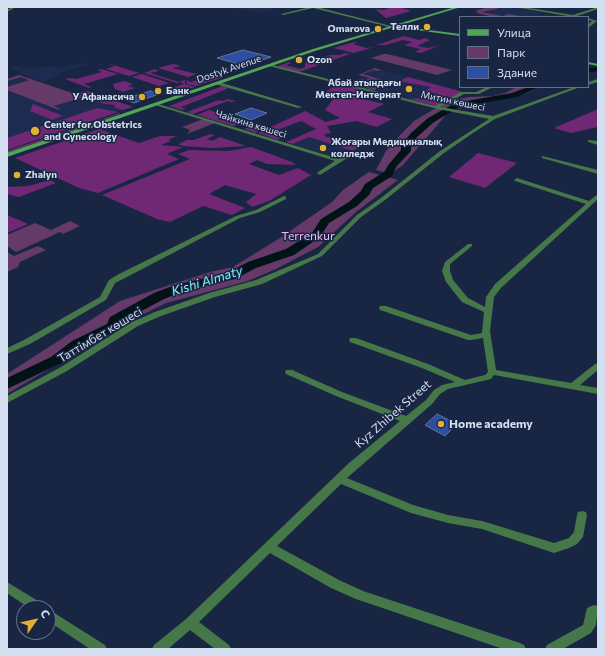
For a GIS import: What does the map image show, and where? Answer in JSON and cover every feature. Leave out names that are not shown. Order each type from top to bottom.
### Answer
[{"type":"main road","name":"Dostyk Avenue","points":[[7,155],[270,65],[459,7]]},
{"type":"main road","points":[[393,27],[459,35]]},
{"type":"street","points":[[7,11],[14,7]]},
{"type":"street","points":[[283,14],[313,7],[393,27]]},
{"type":"street","points":[[517,7],[573,16],[598,8]]},
{"type":"street","points":[[553,16],[559,13]]},
{"type":"street","points":[[589,19],[594,20],[589,26]]},
{"type":"street","name":"Митин көшесі","points":[[270,65],[443,109],[493,118]]},
{"type":"street","points":[[216,83],[300,107]]},
{"type":"street","points":[[436,107],[463,94],[477,93],[489,88]]},
{"type":"street","name":"Таттімбет көшесі","points":[[7,400],[64,369],[141,322],[158,314],[212,295],[259,282],[320,255],[359,216],[442,152],[493,118],[575,88]]},
{"type":"street","name":"Чайкина көшесі","points":[[157,104],[339,161]]},
{"type":"street","points":[[590,141],[598,143]]},
{"type":"street","points":[[320,174],[354,152]]},
{"type":"street","points":[[544,157],[598,172]]},
{"type":"street","points":[[516,180],[594,201]]},
{"type":"street","points":[[7,351],[27,342],[103,298],[112,282],[122,276],[238,217],[258,211],[284,198]]},
{"type":"street","points":[[594,201],[498,286],[490,297],[486,335],[492,372],[514,374],[598,391]]},
{"type":"street","points":[[470,245],[450,259],[447,263],[446,271],[449,280],[465,300],[488,311]]},
{"type":"street","points":[[383,308],[471,338],[486,335]]},
{"type":"street","points":[[353,340],[426,366],[462,382]]},
{"type":"street","points":[[573,386],[598,366]]},
{"type":"street","points":[[289,372],[339,394],[407,420]]},
{"type":"street","name":"Kyz Zhibek Street","points":[[158,649],[190,623],[339,479],[429,402],[437,392],[445,387],[462,382],[479,380],[488,377],[492,372]]},
{"type":"street","points":[[339,479],[411,509],[448,519],[482,525],[554,548],[573,541],[579,534],[582,515]]},
{"type":"street","points":[[268,547],[334,584],[360,595],[520,649]]},
{"type":"street","points":[[7,587],[27,600]]},
{"type":"street","points":[[551,649],[587,629],[590,625],[591,612],[594,610],[598,611]]},
{"type":"street","points":[[56,619],[101,649]]},
{"type":"street","points":[[190,623],[226,649]]},
{"type":"shaded area","points":[[232,7],[282,7],[264,12],[243,10]]},
{"type":"shaded area","points":[[392,7],[405,7],[402,8],[411,11],[386,18],[375,9],[383,10]]},
{"type":"shaded area","points":[[491,7],[514,7],[544,12],[540,14],[552,16],[490,16],[476,13]]},
{"type":"shaded area","points":[[404,36],[419,40],[425,38],[430,40],[417,46],[428,48],[440,45],[421,53],[415,52],[420,49],[404,45],[413,42],[403,40],[386,45],[376,45]]},
{"type":"shaded area","points":[[357,42],[353,44],[367,48],[374,47],[354,53],[333,48]]},
{"type":"shaded area","points":[[345,53],[350,54],[299,72],[278,66],[289,62],[291,63],[286,65],[300,69],[305,67],[305,63],[330,55],[340,55]]},
{"type":"shaded area","points":[[84,63],[89,64],[58,74],[61,75],[43,82],[10,68],[16,66],[27,69],[51,66],[57,68]]},
{"type":"shaded area","points":[[108,64],[110,64],[139,73],[129,76],[106,69],[115,66]]},
{"type":"shaded area","points":[[173,64],[181,66],[172,68],[197,74],[188,77],[158,68]]},
{"type":"shaded area","name":"Абай атындағы Мектеп-Интернат","points":[[375,68],[463,92],[436,106],[350,84],[365,77],[358,75]]},
{"type":"shaded area","points":[[101,69],[118,74],[84,84],[91,87],[89,88],[65,79],[76,79],[102,72],[98,70]]},
{"type":"shaded area","points":[[155,69],[159,71],[150,73],[179,82],[185,80],[185,84],[195,87],[177,93],[167,90],[184,84],[144,73]]},
{"type":"shaded area","points":[[142,74],[169,83],[159,86],[132,77]]},
{"type":"shaded area","name":"Center for Obstetrics and Gynecology","points":[[19,75],[104,104],[127,108],[7,150],[7,79]]},
{"type":"shaded area","points":[[213,75],[221,78],[196,86],[187,84],[186,80],[191,82]]},
{"type":"shaded area","points":[[408,77],[463,92],[436,106],[409,99],[420,98],[419,99],[426,100],[438,94],[425,91],[431,87],[399,81]]},
{"type":"shaded area","points":[[124,81],[133,84],[128,86],[135,88],[123,92],[115,89],[113,84]]},
{"type":"shaded area","points":[[340,84],[364,90],[352,96],[384,104],[368,112],[392,119],[377,127],[356,121],[327,126],[331,133],[324,134],[326,137],[333,137],[336,141],[361,146],[353,151],[309,137],[293,144],[286,142],[316,129],[301,121],[269,133],[280,138],[278,140],[258,133],[305,111],[326,122],[340,118],[325,110],[333,99],[322,95],[331,88]]},
{"type":"shaded area","points":[[223,86],[229,88],[181,107],[186,109],[182,110],[169,106]]},
{"type":"shaded area","points":[[86,91],[133,107],[122,110],[114,107],[115,105],[104,104],[75,94]]},
{"type":"shaded area","points":[[228,99],[236,101],[228,101],[193,114],[187,112],[219,100],[222,101]]},
{"type":"shaded area","points":[[33,104],[63,116],[52,120],[30,111]]},
{"type":"shaded area","points":[[97,108],[118,112],[7,150],[7,138]]},
{"type":"shaded area","points":[[598,109],[598,127],[571,133],[554,128]]},
{"type":"shaded area","points":[[209,110],[261,127],[256,133],[244,129],[249,127],[240,124],[233,126],[197,115]]},
{"type":"shaded area","points":[[99,129],[139,143],[160,136],[177,136],[168,140],[171,141],[161,145],[183,147],[167,154],[179,159],[98,193],[79,188],[15,158]]},
{"type":"shaded area","points":[[210,134],[215,135],[207,139],[212,141],[220,137],[246,146],[213,148],[183,146],[178,144]]},
{"type":"shaded area","name":"Жоғары Медициналық колледж","points":[[309,137],[353,151],[338,159],[293,144]]},
{"type":"shaded area","points":[[251,147],[292,162],[296,165],[267,164],[257,160],[249,164],[279,175],[298,168],[311,175],[269,201],[252,207],[246,202],[256,194],[225,185],[209,194],[245,208],[232,215],[203,206],[170,222],[157,219],[102,195],[190,159],[178,154],[189,150],[228,151]]},
{"type":"shaded area","points":[[478,153],[517,163],[485,188],[449,177]]},
{"type":"shaded area","points":[[50,180],[56,183],[19,197],[7,194],[7,187],[28,186]]},
{"type":"shaded area","points":[[7,215],[28,224],[7,233]]},
{"type":"green space","points":[[488,7],[498,7],[497,9],[481,12],[503,16],[490,16],[476,13],[478,12],[475,11]]},
{"type":"green space","points":[[509,14],[520,16],[503,16]]},
{"type":"green space","points":[[383,54],[452,70],[437,75],[371,58]]},
{"type":"green space","points":[[375,68],[381,70],[373,70],[363,74],[392,83],[383,87],[379,86],[382,87],[374,90],[350,84],[364,78],[357,83],[362,85],[368,83],[378,86],[363,81],[370,78],[358,75]]},
{"type":"green space","points":[[19,75],[84,97],[54,106],[60,109],[59,110],[7,90],[7,87],[29,80],[21,77],[7,81],[7,79]]},
{"type":"green space","points":[[515,88],[538,88],[527,93],[453,110],[439,107],[453,100],[469,97],[493,96],[505,93]]},
{"type":"green space","points":[[436,108],[452,111],[446,115],[403,165],[390,174],[376,170],[386,151],[401,134],[414,121]]},
{"type":"green space","points":[[120,114],[7,153],[7,151]]},
{"type":"green space","points":[[203,119],[215,123],[187,134],[190,130],[182,127]]},
{"type":"green space","name":"Terrenkur","points":[[369,172],[398,180],[356,212],[318,247],[276,269],[248,281],[166,303],[128,322],[7,394],[7,374],[120,301],[210,272],[233,267],[280,238],[332,202],[343,190]]},
{"type":"green space","points":[[70,221],[80,226],[63,234],[60,232],[16,252],[7,246],[7,235],[35,223],[51,230]]},
{"type":"green space","points":[[38,246],[46,250],[20,262],[18,267],[7,272],[7,252],[14,256]]},
{"type":"building","points":[[243,50],[271,57],[245,66],[217,58]]},
{"type":"building","name":"У Афанасича","points":[[150,91],[159,94],[134,103],[125,99]]},
{"type":"building","points":[[251,108],[267,113],[251,120],[235,114]]},
{"type":"building","name":"Home academy","points":[[437,414],[457,424],[445,436],[425,425]]},
{"type":"waterway","name":"Kіshі Almaty","points":[[589,70],[598,69]]},
{"type":"waterway","name":"Kіshі Almaty","points":[[7,384],[56,360],[77,344],[113,326],[115,320],[159,296],[180,288],[231,276],[252,265],[290,252],[316,235],[325,221],[353,204],[365,193],[369,186],[388,174],[392,166],[406,151],[406,145],[414,135],[431,120],[458,105],[514,95],[532,88]]},
{"type":"place","name":"Телли","points":[[427,27]]},
{"type":"place","name":"Omarova","points":[[378,29]]},
{"type":"place","name":"Ozon","points":[[299,60]]},
{"type":"place","name":"Абай атындағы Мектеп-Интернат","points":[[409,89]]},
{"type":"place","name":"Банк","points":[[158,91]]},
{"type":"place","name":"У Афанасича","points":[[142,97]]},
{"type":"place","name":"Center for Obstetrics and Gynecology","points":[[35,131]]},
{"type":"place","name":"Жоғары Медициналық колледж","points":[[323,148]]},
{"type":"place","name":"Zhalyn","points":[[17,175]]},
{"type":"place","name":"Home academy","points":[[441,424]]}]
